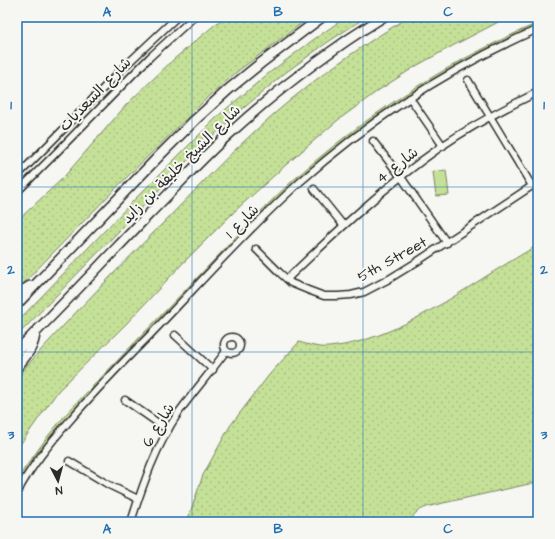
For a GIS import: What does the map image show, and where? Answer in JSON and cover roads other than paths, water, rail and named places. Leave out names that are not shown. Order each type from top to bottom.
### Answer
[{"type":"highway","name":"شارع الشيخ خليفة بن زايد","points":[[17,304],[172,143],[214,103],[261,63],[322,17]]},
{"type":"highway","name":"شارع الشيخ خليفة بن زايد","points":[[17,351],[189,173],[228,135],[268,99],[311,65],[383,17]]},
{"type":"highway","points":[[17,294],[37,283]]},
{"type":"highway","points":[[17,367],[31,349],[35,333]]},
{"type":"street","name":"شارع السعديات","points":[[17,176],[123,68],[177,17]]},
{"type":"street","name":"شارع السعديات","points":[[17,192],[150,57],[194,17]]},
{"type":"street","name":"شارع 1","points":[[17,493],[38,459],[89,398],[240,241],[300,182],[373,123],[410,98],[468,64],[515,39],[538,29]]},
{"type":"street","points":[[468,80],[532,186]]},
{"type":"street","name":"شارع 4","points":[[287,279],[343,225],[401,177],[443,146],[490,116],[538,92]]},
{"type":"street","points":[[410,98],[443,146]]},
{"type":"street","points":[[373,141],[401,177],[446,243]]},
{"type":"street","name":"5th Street","points":[[256,249],[287,279],[308,290],[324,296],[351,295],[364,292],[389,279],[446,243],[538,182]]},
{"type":"street","points":[[314,189],[343,225]]},
{"type":"street","points":[[175,335],[213,370]]},
{"type":"street","name":"شارع 6","points":[[131,522],[148,470],[156,451],[182,408],[213,370],[226,351]]},
{"type":"street","points":[[125,400],[168,430]]},
{"type":"street","points":[[69,461],[102,481],[138,499]]}]
